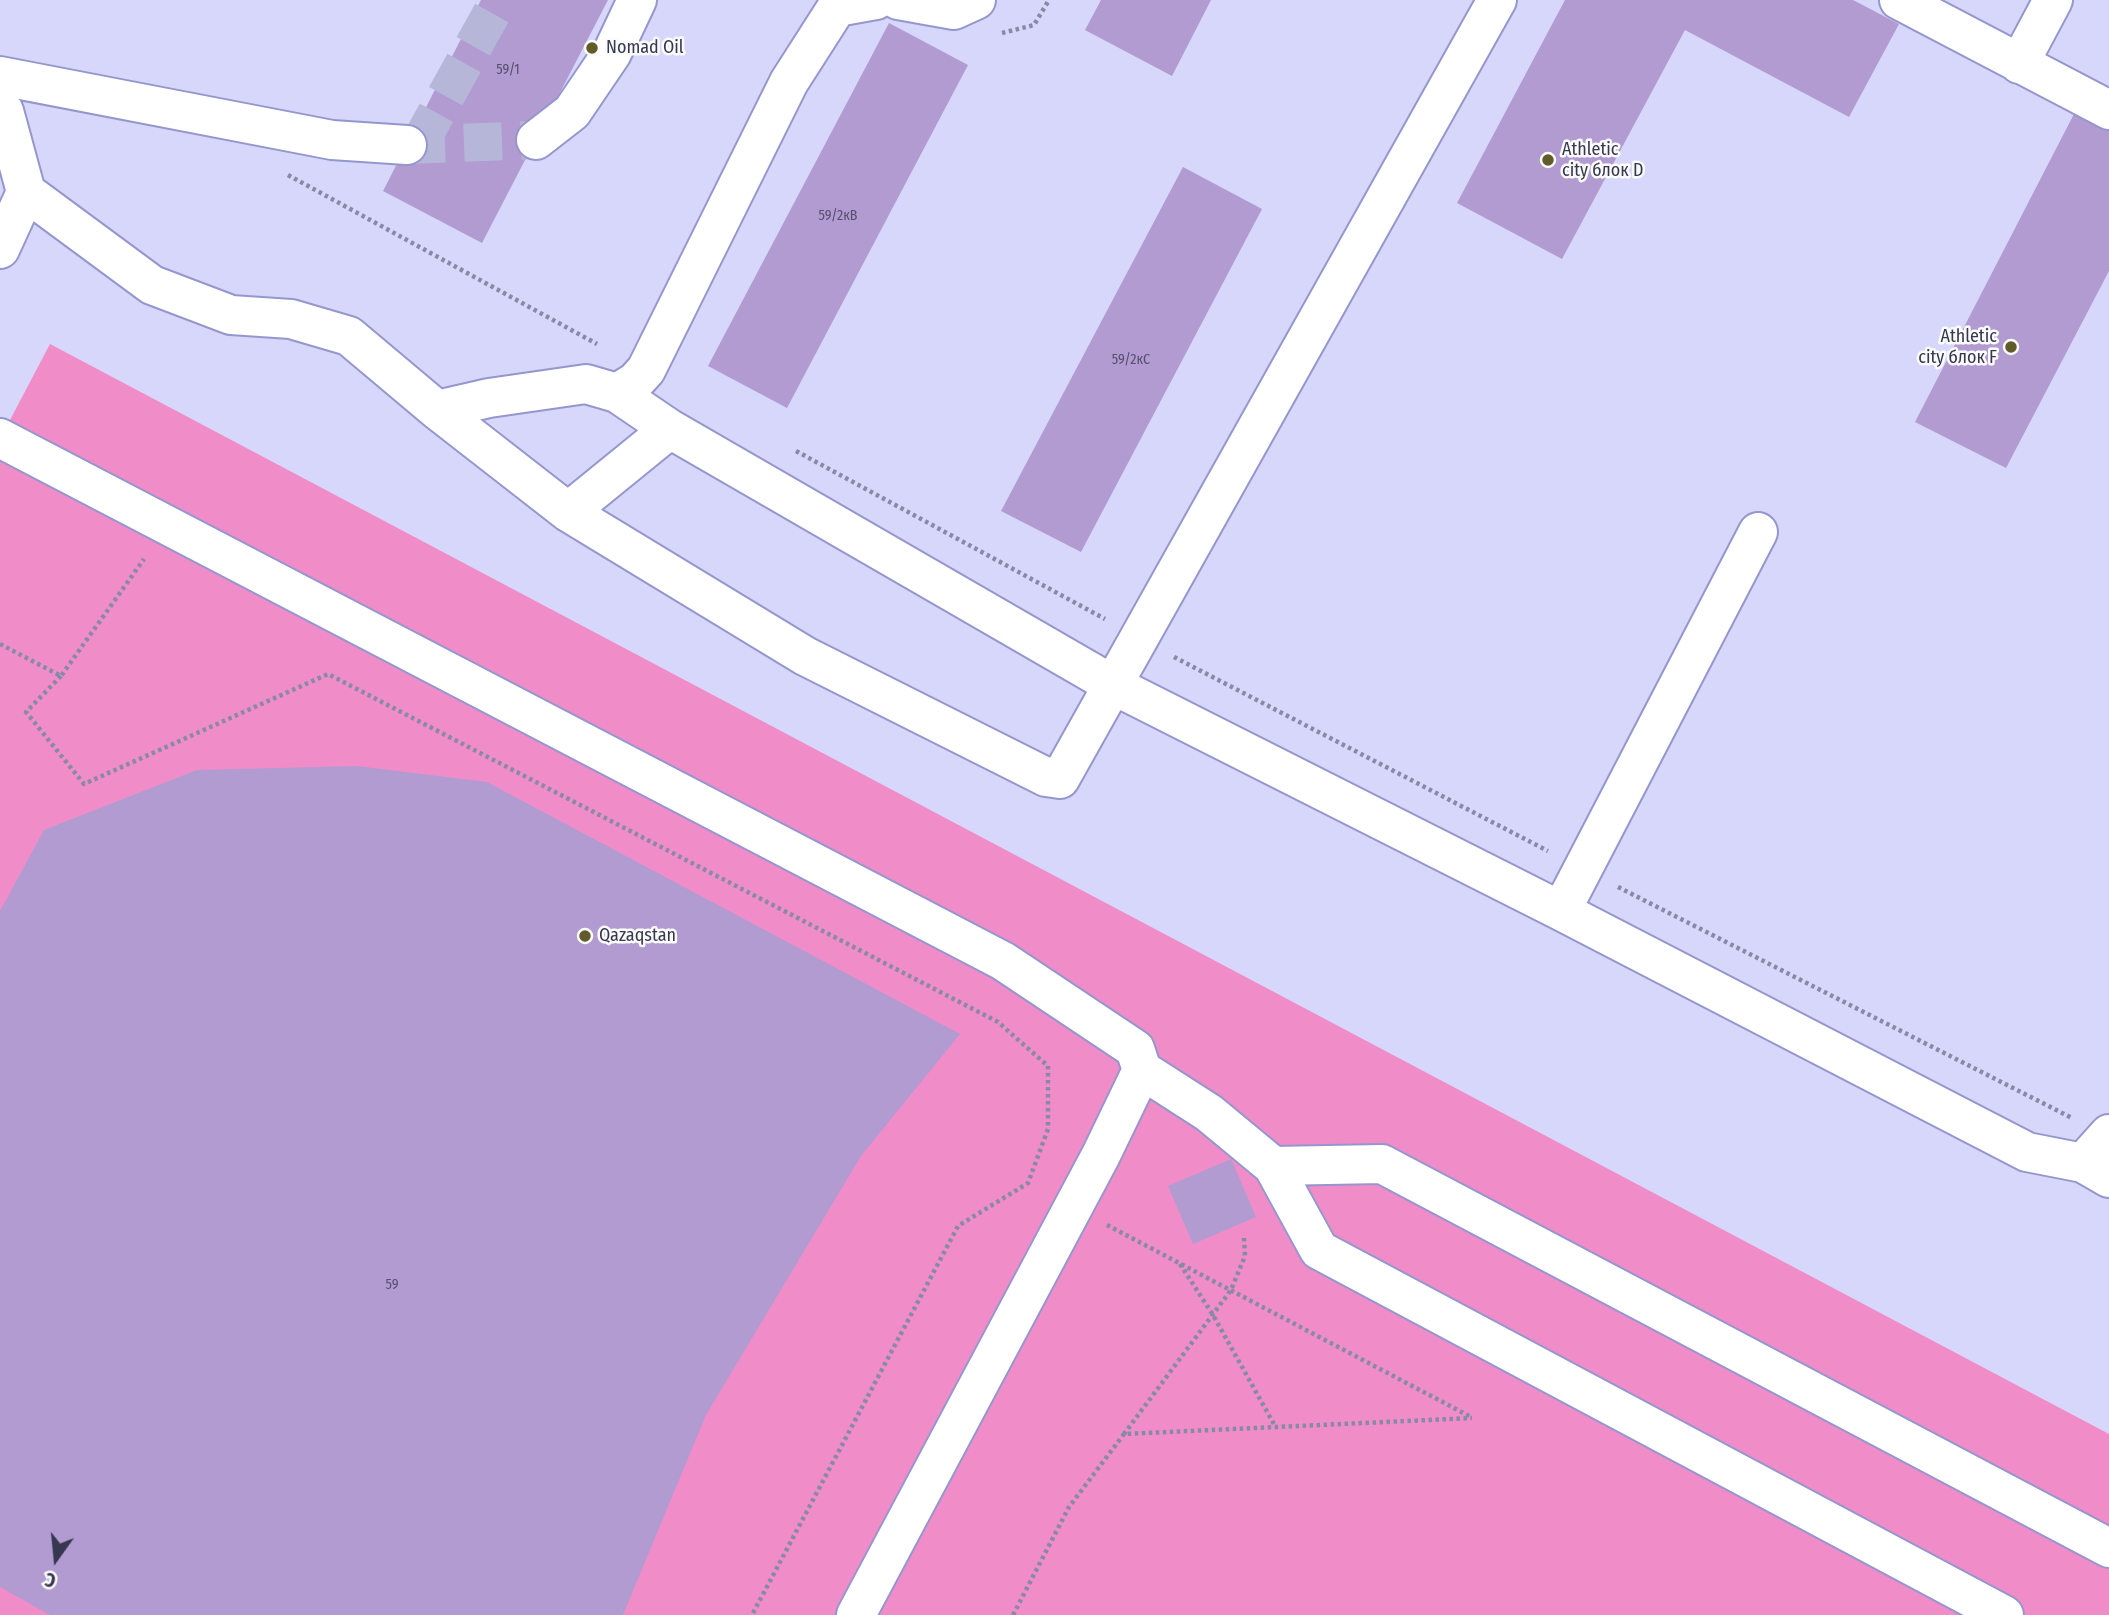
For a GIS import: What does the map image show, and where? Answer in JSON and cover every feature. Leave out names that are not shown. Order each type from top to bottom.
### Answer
[{"type":"street","points":[[536,140],[572,112],[612,52],[637,0]]},
{"type":"street","points":[[617,393],[635,382],[646,370],[789,82],[837,7],[876,0]]},
{"type":"street","points":[[898,0],[954,10],[976,0]]},
{"type":"street","points":[[0,107],[4,111],[26,192],[152,285],[230,315],[291,319],[349,336],[437,410],[568,512],[805,656],[1054,780],[1065,774],[1115,686],[1497,0]]},
{"type":"street","points":[[1899,0],[2109,110]]},
{"type":"street","points":[[2019,64],[2053,0]]},
{"type":"street","points":[[0,76],[332,140],[407,145]]},
{"type":"street","points":[[0,249],[26,192]]},
{"type":"street","points":[[437,410],[489,398],[586,384],[617,393],[670,429],[1115,686],[1561,911],[2027,1152],[2096,1171],[2109,1134]]},
{"type":"street","points":[[568,512],[670,429]]},
{"type":"street","points":[[0,438],[1003,961],[1135,1049],[1142,1070],[1209,1113],[1273,1166],[1319,1250],[2004,1615]]},
{"type":"street","points":[[1561,911],[1758,533]]},
{"type":"street","points":[[856,1615],[1096,1165],[1142,1070]]},
{"type":"street","points":[[1273,1166],[1382,1164],[2109,1548]]},
{"type":"path","points":[[998,34],[1034,25],[1049,0]]},
{"type":"path","points":[[144,559],[61,676],[26,712],[84,784],[328,674],[998,1022],[1048,1066],[1048,1129],[1028,1182],[958,1226],[752,1615]]},
{"type":"path","points":[[0,644],[61,676]]},
{"type":"path","points":[[1106,1224],[1472,1418],[1124,1434]]},
{"type":"path","points":[[1013,1615],[1069,1507],[1231,1290],[1245,1256],[1244,1238]]},
{"type":"path","points":[[1178,1262],[1213,1315],[1275,1426]]},
{"type":"shaded area","name":"Qazaqstan","points":[[50,344],[2109,1434],[2109,1615],[0,1615],[0,439]]},
{"type":"building","points":[[481,0],[608,0],[482,243],[383,191]]},
{"type":"building","points":[[1101,0],[1211,0],[1172,76],[1085,30]]},
{"type":"building","name":"Athletic city блок D","points":[[1565,0],[1853,0],[1899,24],[1849,117],[1685,30],[1562,259],[1457,203]]},
{"type":"building","points":[[889,23],[968,65],[787,408],[708,366]]},
{"type":"building","name":"Athletic city блок F","points":[[2075,112],[2109,129],[2109,271],[2006,468],[1915,422]]},
{"type":"building","points":[[1183,167],[1262,209],[1081,552],[1001,511]]},
{"type":"building","points":[[357,766],[487,782],[960,1034],[861,1156],[706,1415],[623,1615],[50,1615],[0,1587],[0,911],[44,830],[197,770]]},
{"type":"building","points":[[1231,1159],[1256,1217],[1193,1244],[1168,1186]]},
{"type":"tunnel","points":[[418,146],[499,0]]},
{"type":"tunnel","points":[[407,145],[536,140]]},
{"type":"place","name":"Nomad Oil","points":[[592,48]]},
{"type":"place","name":"Athletic city блок D","points":[[1548,160]]},
{"type":"place","name":"Athletic city блок F","points":[[2011,347]]},
{"type":"place","name":"Qazaqstan","points":[[585,936]]}]
